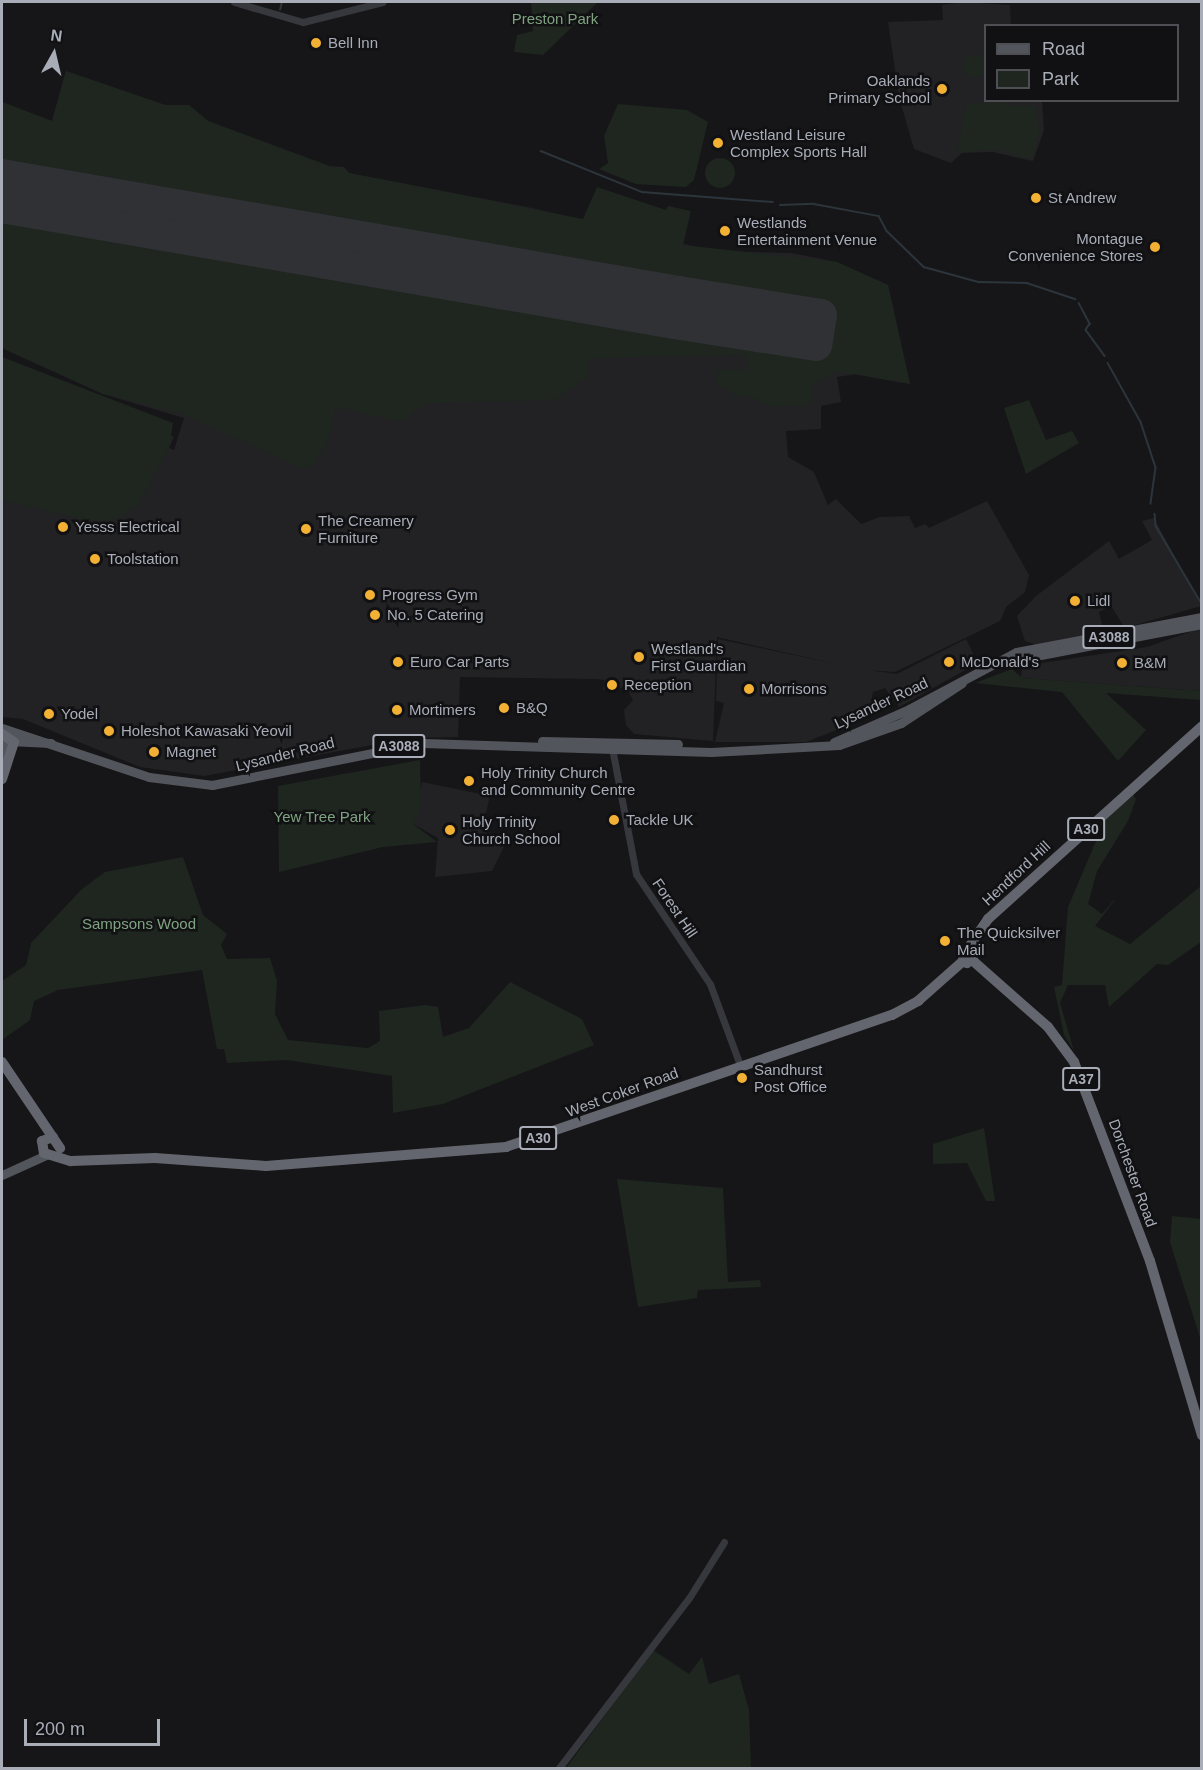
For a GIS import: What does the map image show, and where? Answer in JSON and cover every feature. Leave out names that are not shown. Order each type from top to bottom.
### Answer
[{"type":"highway","name":"Hendford Hill","points":[[968,958],[988,919],[1202,726]]},
{"type":"highway","points":[[2,779],[6,735]]},
{"type":"highway","name":"West Coker Road","points":[[47,1149],[84,1160],[155,1158],[281,1166],[497,1149],[900,1011],[968,958]]},
{"type":"highway","name":"Dorchester Road","points":[[968,958],[1048,1027],[1074,1062],[1150,1261],[1202,1435]]},
{"type":"highway","points":[[2,1062],[38,1119],[53,1137],[47,1149]]},
{"type":"highway","points":[[38,1119],[47,1149]]},
{"type":"main road","name":"A3088","points":[[1017,656],[1202,617]]},
{"type":"main road","name":"A3088","points":[[1017,656],[1202,624]]},
{"type":"main road","name":"Lysander Road","points":[[530,744],[616,751],[811,748],[892,727],[931,708],[962,683],[1017,656]]},
{"type":"main road","name":"Lysander Road","points":[[6,735],[27,733],[164,781],[212,785],[423,743],[530,744],[618,740],[716,750]]},
{"type":"main road","name":"Lysander Road","points":[[6,735],[38,743],[53,743]]},
{"type":"main road","points":[[2,1175],[13,1172],[47,1149]]},
{"type":"street","points":[[234,2],[303,22],[383,2]]},
{"type":"street","name":"Forest Hill","points":[[616,751],[636,874],[710,984],[740,1065]]},
{"type":"street","points":[[559,1768],[695,1590],[724,1542]]},
{"type":"shaded area","name":"Oaklands Primary School","points":[[963,2],[1010,5],[1011,24],[984,24],[984,102],[1042,102],[1044,130],[1033,161],[993,152],[962,153],[951,163],[914,149],[899,97],[888,22],[943,20],[942,5]]},
{"type":"shaded area","points":[[66,71],[165,105],[189,105],[208,121],[349,173],[532,208],[714,251],[791,253],[837,262],[888,285],[910,384],[857,374],[837,377],[841,402],[821,406],[821,429],[786,431],[788,457],[814,472],[828,505],[836,499],[861,524],[880,517],[909,516],[915,528],[925,524],[929,528],[987,501],[1029,575],[1025,592],[1006,607],[1000,621],[895,672],[868,670],[897,674],[966,639],[978,663],[899,707],[885,688],[873,692],[869,717],[806,742],[715,742],[724,703],[716,701],[718,639],[845,666],[717,637],[713,741],[634,734],[626,725],[624,710],[633,700],[626,687],[603,690],[604,680],[596,679],[460,677],[458,737],[410,738],[204,776],[140,767],[23,719],[2,717],[2,357],[174,437],[169,448],[174,450],[184,418],[103,394],[2,348],[2,102],[52,121]]},
{"type":"shaded area","points":[[1154,518],[1201,606],[1125,628],[1111,606],[1099,612],[1105,635],[1038,645],[1025,641],[1017,616],[1036,596],[1109,541],[1119,559],[1152,540],[1142,521]]},
{"type":"shaded area","points":[[1201,628],[1201,691],[1021,678],[1022,666],[1147,647]]},
{"type":"shaded area","name":"Holy Trinity Church School","points":[[422,782],[490,796],[482,830],[508,839],[492,871],[435,877],[438,838],[413,824]]},
{"type":"green space","name":"Preston Park","points":[[531,2],[598,2],[543,55],[514,52],[517,35],[533,31]]},
{"type":"green space","points":[[980,55],[984,57],[984,75],[975,78],[966,75],[963,66],[966,57]]},
{"type":"green space","points":[[66,71],[165,105],[189,105],[208,121],[328,166],[344,167],[349,173],[583,219],[597,187],[666,210],[668,206],[691,211],[683,245],[837,262],[888,285],[910,384],[836,371],[811,386],[811,405],[771,406],[747,395],[738,398],[716,382],[718,369],[748,371],[748,355],[588,358],[588,377],[554,400],[427,403],[401,422],[335,407],[329,439],[314,464],[302,468],[182,414],[103,394],[2,348],[2,102],[52,121]]},
{"type":"green space","points":[[1004,102],[1013,107],[1036,106],[1039,133],[1032,159],[997,150],[957,152],[966,105]]},
{"type":"green space","points":[[618,104],[687,110],[708,122],[694,180],[686,187],[636,184],[599,169],[608,163],[604,136]]},
{"type":"green space","points":[[720,158],[731,162],[735,173],[731,184],[720,188],[709,184],[705,173],[709,162]]},
{"type":"green space","points":[[2,357],[173,423],[169,448],[138,505],[122,517],[95,522],[2,500]]},
{"type":"green space","points":[[1029,400],[1046,440],[1072,431],[1079,443],[1026,474],[1004,408]]},
{"type":"green space","points":[[1012,669],[1022,678],[1201,691],[1201,700],[1106,693],[1146,730],[1118,761],[1062,692],[975,683]]},
{"type":"green space","name":"Yew Tree Park","points":[[420,760],[421,807],[413,824],[437,842],[383,847],[279,872],[278,786]]},
{"type":"green space","points":[[1132,793],[1136,799],[1128,821],[1097,871],[1088,904],[1102,914],[1115,900],[1095,926],[1130,944],[1201,886],[1201,942],[1168,965],[1157,964],[1109,1007],[1105,985],[1068,985],[1060,1003],[1074,1051],[1064,1035],[1054,987],[1062,985],[1068,907],[1105,820]]},
{"type":"green space","name":"Sampsons Wood","points":[[183,857],[203,915],[227,934],[221,945],[227,959],[270,958],[277,981],[275,1014],[288,1040],[368,1048],[380,1041],[379,1011],[425,1005],[438,1007],[443,1037],[469,1028],[510,982],[582,1019],[594,1045],[443,1104],[393,1113],[392,1076],[287,1060],[227,1063],[224,1049],[217,1049],[202,970],[58,990],[34,1001],[30,1020],[2,1040],[2,981],[26,965],[31,943],[82,889],[105,872]]},
{"type":"green space","points":[[984,1128],[995,1201],[986,1201],[967,1163],[933,1164],[933,1144]]},
{"type":"green space","points":[[617,1179],[723,1188],[728,1282],[760,1280],[761,1287],[698,1290],[697,1298],[638,1307]]},
{"type":"green space","points":[[1172,1216],[1201,1219],[1201,1341],[1170,1242]]},
{"type":"green space","points":[[653,1650],[689,1674],[702,1657],[709,1684],[739,1674],[749,1710],[751,1768],[566,1768]]},
{"type":"waterway","points":[[280,10],[282,2]]},
{"type":"waterway","points":[[541,151],[642,192],[773,202]]},
{"type":"waterway","points":[[780,205],[814,204],[879,216],[887,231],[924,267],[979,282],[1027,283],[1075,299]]},
{"type":"waterway","points":[[1079,303],[1090,324],[1086,330],[1105,356]]},
{"type":"waterway","points":[[1108,363],[1141,422],[1156,468],[1151,504]]},
{"type":"waterway","points":[[1155,514],[1156,526],[1202,604]]},
{"type":"runway","points":[[2,175],[679,292],[674,323],[2,207]]},
{"type":"runway","points":[[679,292],[821,315],[816,345],[674,323],[679,292]]},
{"type":"place","name":"Bell Inn","points":[[316,43]]},
{"type":"place","name":"Oaklands Primary School","points":[[942,89]]},
{"type":"place","name":"Westland Leisure Complex Sports Hall","points":[[718,143]]},
{"type":"place","name":"St Andrew","points":[[1036,198]]},
{"type":"place","name":"Westlands Entertainment Venue","points":[[725,231]]},
{"type":"place","name":"Montague Convenience Stores","points":[[1155,247]]},
{"type":"place","name":"Yesss Electrical","points":[[63,527]]},
{"type":"place","name":"The Creamery Furniture","points":[[306,529]]},
{"type":"place","name":"Toolstation","points":[[95,559]]},
{"type":"place","name":"Progress Gym","points":[[370,595]]},
{"type":"place","name":"Lidl","points":[[1075,601]]},
{"type":"place","name":"No. 5 Catering","points":[[375,615]]},
{"type":"place","name":"Westland's First Guardian","points":[[639,657]]},
{"type":"place","name":"Euro Car Parts","points":[[398,662]]},
{"type":"place","name":"McDonald's","points":[[949,662]]},
{"type":"place","name":"B&M","points":[[1122,663]]},
{"type":"place","name":"Reception","points":[[612,685]]},
{"type":"place","name":"Morrisons","points":[[749,689]]},
{"type":"place","name":"B&Q","points":[[504,708]]},
{"type":"place","name":"Mortimers","points":[[397,710]]},
{"type":"place","name":"Yodel","points":[[49,714]]},
{"type":"place","name":"Holeshot Kawasaki Yeovil","points":[[109,731]]},
{"type":"place","name":"Magnet","points":[[154,752]]},
{"type":"place","name":"Holy Trinity Church and Community Centre","points":[[469,781]]},
{"type":"place","name":"Tackle UK","points":[[614,820]]},
{"type":"place","name":"Holy Trinity Church School","points":[[450,830]]},
{"type":"place","name":"The Quicksilver Mail","points":[[945,941]]},
{"type":"place","name":"Sandhurst Post Office","points":[[742,1078]]}]
